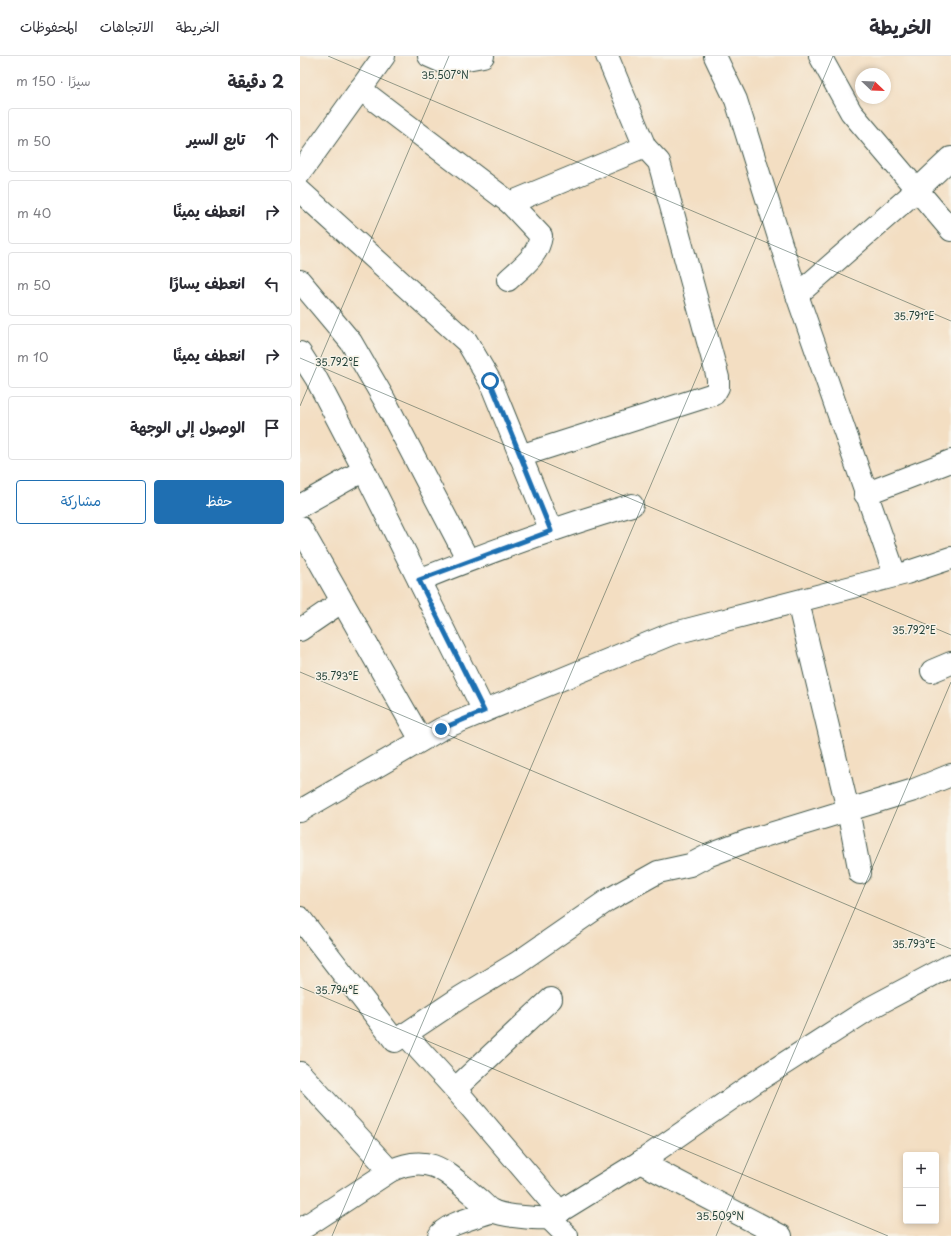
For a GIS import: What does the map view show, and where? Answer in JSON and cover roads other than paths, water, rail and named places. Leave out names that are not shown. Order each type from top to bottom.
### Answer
[{"type":"street","points":[[300,173],[384,56]]},
{"type":"street","points":[[429,56],[445,63],[483,56]]},
{"type":"street","points":[[520,456],[714,394],[718,387],[718,378],[659,162],[645,147],[607,56]]},
{"type":"street","points":[[716,56],[736,100],[797,295],[865,494],[895,575]]},
{"type":"street","points":[[820,56],[851,112],[951,230]]},
{"type":"street","points":[[360,89],[510,203],[541,236],[539,246],[532,257],[508,280]]},
{"type":"street","points":[[510,203],[645,147]]},
{"type":"street","points":[[797,295],[917,190],[951,158]]},
{"type":"street","points":[[300,191],[467,342],[490,381],[551,531]]},
{"type":"street","points":[[300,281],[351,342],[384,399],[468,560]]},
{"type":"street","points":[[300,353],[316,378],[364,470],[484,711]]},
{"type":"street","points":[[865,494],[951,461]]},
{"type":"street","points":[[300,506],[364,470]]},
{"type":"street","points":[[419,580],[468,560],[632,505]]},
{"type":"street","points":[[300,528],[421,740]]},
{"type":"street","points":[[300,811],[441,729],[671,634],[906,573],[951,558]]},
{"type":"street","points":[[300,630],[341,602]]},
{"type":"street","points":[[798,602],[848,810],[860,873]]},
{"type":"street","points":[[300,918],[395,1041],[461,997],[517,963],[608,900],[658,872],[690,865],[707,856],[747,841],[914,790],[951,776]]},
{"type":"street","points":[[300,1230],[390,1171],[404,1165],[419,1162],[432,1165],[446,1172],[493,1211],[532,1220],[555,1215],[640,1162],[754,1083],[872,1007],[951,965]]},
{"type":"street","points":[[455,1089],[551,999]]},
{"type":"street","points":[[405,1034],[455,1089],[555,1215],[567,1236]]},
{"type":"street","points":[[300,1073],[390,1171]]},
{"type":"street","points":[[640,1162],[781,1236]]},
{"type":"street","points":[[438,1236],[440,1232],[454,1225],[493,1211]]}]
